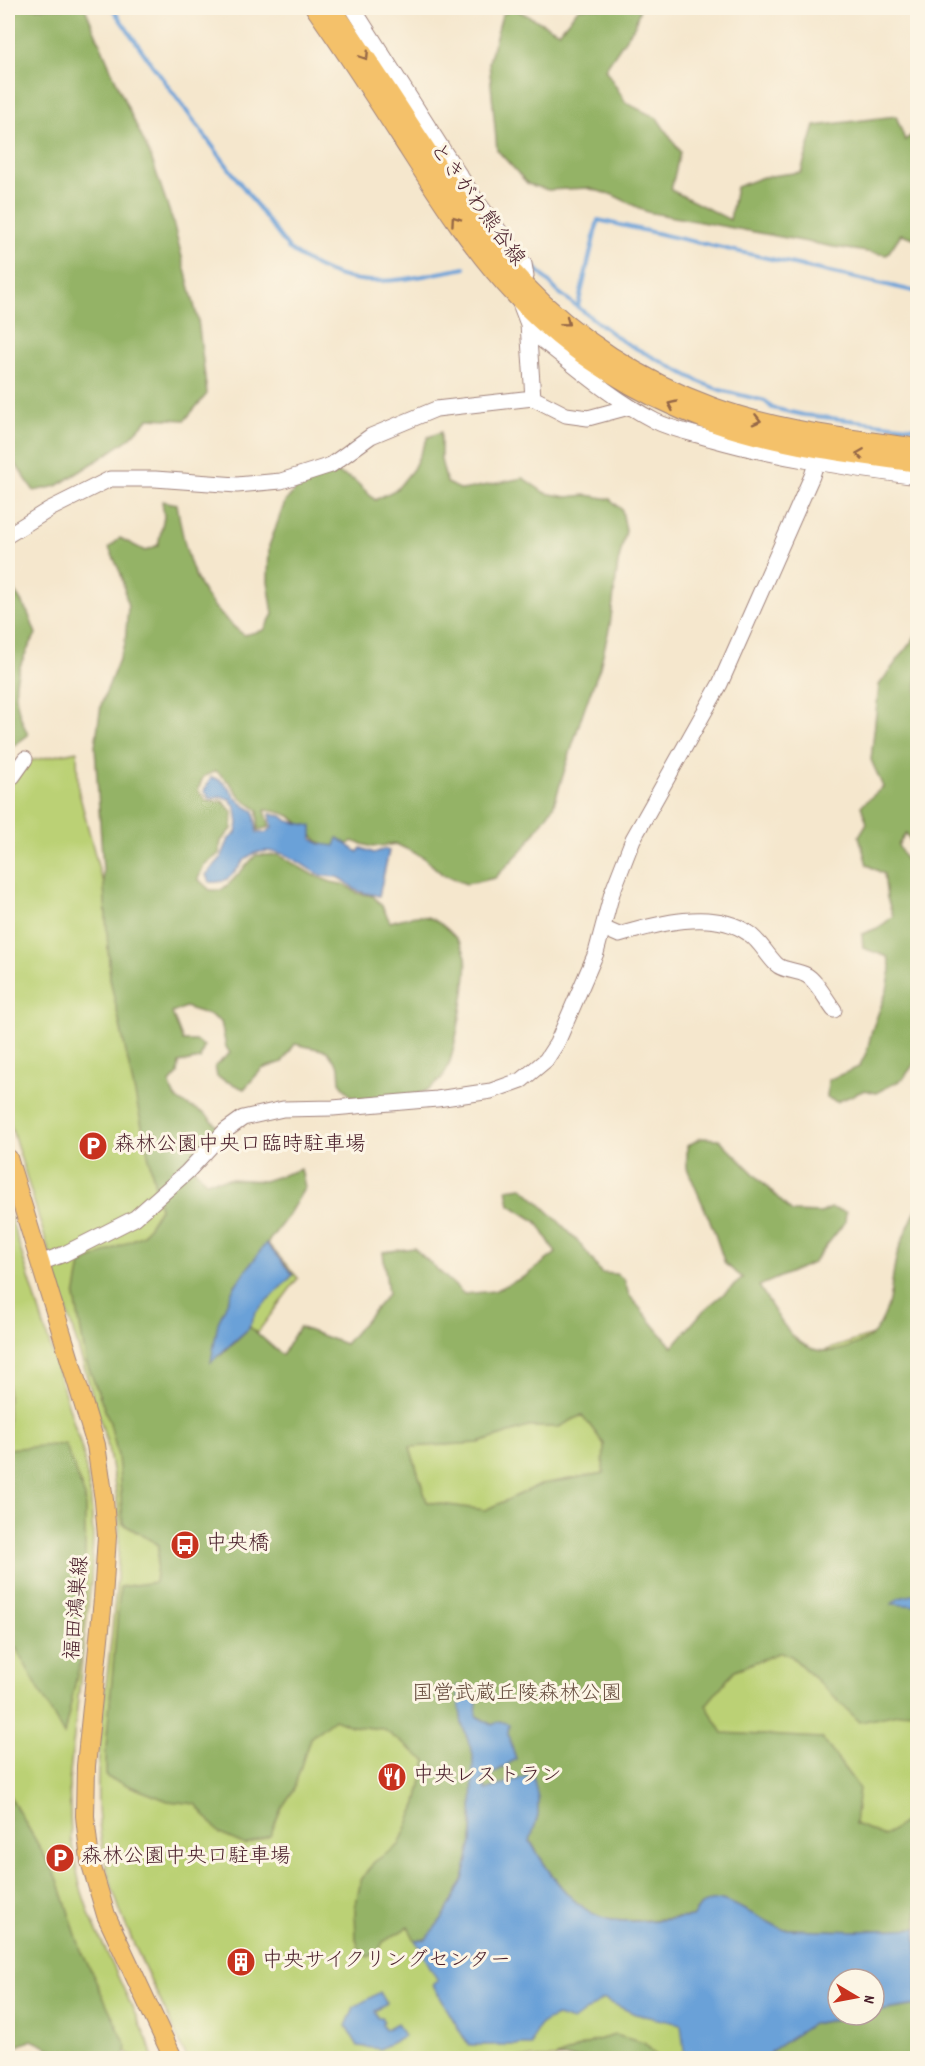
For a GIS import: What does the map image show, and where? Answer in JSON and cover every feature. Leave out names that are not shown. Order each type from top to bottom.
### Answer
[{"type":"main road","name":"ときがわ熊谷線","points":[[315,8],[437,196],[490,267],[516,284],[591,342],[657,382],[705,404],[750,419],[821,449],[918,463]]},
{"type":"main road","name":"ときがわ熊谷線","points":[[332,8],[516,284]]},
{"type":"main road","name":"ときがわ熊谷線","points":[[821,449],[918,448]]},
{"type":"main road","name":"福田鴻巣線","points":[[8,1158],[96,1445],[104,1500],[107,1536],[103,1599],[86,1766],[85,1816],[90,1861],[106,1915],[173,2058]]},
{"type":"street","points":[[352,8],[474,197],[524,264],[526,276],[516,284],[528,324],[532,398]]},
{"type":"street","points":[[528,324],[537,336],[629,407],[658,423],[680,431],[821,449],[918,477]]},
{"type":"street","points":[[8,535],[50,509],[110,479],[155,479],[237,485],[280,481],[331,465],[371,436],[436,409],[532,398],[566,415],[588,418],[629,407]]},
{"type":"street","points":[[40,1263],[64,1254],[135,1218],[187,1172],[225,1131],[243,1118],[283,1109],[333,1108],[437,1099],[491,1091],[522,1080],[546,1060],[557,1043],[596,953],[612,893],[633,839],[720,684],[821,449]]},
{"type":"street","points":[[8,779],[14,777],[25,759]]},
{"type":"street","points":[[603,928],[619,935],[670,922],[708,921],[732,926],[756,939],[777,966],[808,975],[834,1010]]},
{"type":"green space","points":[[8,8],[85,8],[151,157],[173,222],[198,320],[207,394],[185,420],[149,418],[130,438],[98,460],[57,486],[34,491],[8,453]]},
{"type":"green space","points":[[513,8],[559,32],[579,8],[640,8],[635,25],[605,69],[626,103],[657,118],[680,152],[671,190],[730,220],[736,187],[763,177],[801,172],[815,126],[896,116],[905,140],[917,131],[917,239],[901,234],[887,255],[647,212],[613,195],[587,188],[548,190],[528,184],[497,150],[489,62],[502,15]]},
{"type":"green space","name":"国営武蔵丘陵森林公園","points":[[441,432],[441,460],[447,483],[462,490],[523,478],[545,493],[567,497],[586,495],[610,499],[622,510],[626,531],[618,563],[610,625],[600,667],[553,807],[524,848],[495,878],[466,884],[442,874],[423,857],[396,844],[372,847],[352,841],[340,852],[322,844],[292,817],[276,811],[265,810],[270,827],[258,830],[258,810],[242,799],[229,782],[216,771],[203,777],[198,790],[206,801],[222,801],[233,812],[232,829],[221,841],[219,854],[204,865],[198,879],[210,890],[221,890],[256,855],[279,855],[313,875],[346,885],[357,893],[373,896],[382,906],[390,922],[417,916],[435,920],[455,937],[466,957],[463,998],[449,1065],[438,1082],[429,1089],[402,1098],[353,1099],[340,1082],[339,1067],[327,1051],[295,1044],[282,1062],[262,1069],[244,1089],[217,1077],[215,1066],[230,1053],[226,1047],[221,1022],[210,1015],[185,1007],[172,1013],[183,1041],[196,1041],[204,1046],[200,1059],[179,1063],[178,1074],[170,1083],[171,1090],[178,1100],[205,1114],[219,1128],[192,1166],[206,1181],[229,1179],[264,1181],[301,1169],[305,1187],[287,1217],[234,1287],[221,1355],[250,1327],[282,1355],[299,1327],[345,1344],[388,1294],[383,1252],[414,1248],[464,1294],[494,1291],[524,1277],[556,1253],[537,1222],[510,1205],[507,1189],[522,1187],[575,1238],[601,1273],[616,1274],[624,1279],[629,1295],[672,1347],[704,1310],[743,1278],[725,1264],[713,1228],[687,1168],[687,1146],[701,1138],[719,1139],[792,1212],[821,1213],[831,1208],[846,1212],[845,1222],[813,1263],[759,1286],[784,1325],[803,1344],[815,1350],[829,1351],[846,1348],[871,1336],[882,1320],[888,1303],[898,1253],[917,1208],[917,1710],[860,1722],[791,1656],[781,1652],[735,1670],[706,1705],[723,1733],[822,1738],[859,1788],[855,1824],[884,1836],[917,1813],[917,1928],[859,1931],[782,1929],[722,1900],[701,1905],[692,1917],[626,1921],[607,1919],[594,1914],[572,1898],[562,1887],[544,1864],[530,1840],[538,1816],[533,1774],[486,1791],[483,1780],[516,1759],[508,1734],[475,1715],[477,1700],[468,1687],[457,1686],[462,1724],[473,1753],[472,1842],[463,1880],[444,1916],[426,1939],[415,1940],[408,1927],[383,1942],[378,1952],[368,1957],[360,1953],[356,1939],[355,1908],[361,1880],[374,1862],[399,1845],[417,1803],[426,1761],[383,1729],[352,1726],[334,1719],[310,1738],[293,1791],[281,1809],[270,1836],[245,1845],[220,1834],[196,1804],[168,1801],[106,1777],[106,1748],[120,1587],[155,1582],[159,1545],[123,1524],[118,1456],[110,1423],[86,1361],[75,1297],[81,1264],[143,1235],[160,1209],[110,979],[95,746],[101,705],[125,644],[128,607],[121,574],[109,548],[120,538],[145,551],[158,545],[164,517],[162,501],[177,504],[189,561],[204,593],[228,621],[244,635],[264,630],[273,614],[268,581],[269,546],[285,502],[302,482],[329,469],[354,480],[375,500],[397,489],[413,469],[428,437]],"holes":[[[582,1415],[604,1444],[603,1473],[542,1484],[485,1510],[427,1502],[410,1447],[479,1443],[528,1427],[559,1427]]]},
{"type":"green space","points":[[8,580],[28,613],[36,634],[22,661],[16,683],[18,706],[28,735],[8,750]]},
{"type":"green space","points":[[917,634],[917,845],[914,847],[906,833],[898,845],[909,866],[917,871],[917,903],[912,919],[918,934],[917,1060],[903,1079],[876,1093],[865,1090],[837,1102],[827,1098],[828,1080],[859,1067],[867,1051],[887,990],[891,970],[888,957],[863,948],[862,934],[880,927],[893,916],[887,898],[884,874],[867,865],[859,836],[867,823],[861,806],[883,787],[871,760],[879,685]]},
{"type":"green space","name":"国営武蔵丘陵森林公園","points":[[77,751],[78,789],[100,874],[109,894],[174,1172],[248,1221],[298,1278],[228,1372],[685,1372],[745,1376],[885,1331],[917,1244],[917,2058],[186,2058],[123,1919],[105,1861],[100,1831],[98,1772],[113,1628],[119,1529],[118,1504],[107,1443],[8,1116],[8,787],[30,761]]},
{"type":"green space","points":[[8,1209],[83,1453],[91,1500],[93,1537],[91,1579],[69,1782],[71,1839],[80,1886],[90,1916],[148,2042],[153,2058],[136,2058],[117,2046],[8,2021]]},
{"type":"green space","points":[[65,1444],[85,1497],[85,1594],[80,1661],[64,1735],[16,1648],[8,1651],[8,1449]]},
{"type":"green space","points":[[8,1793],[57,1877],[81,1950],[127,2047],[124,2058],[57,2058],[55,2051],[32,2040],[8,2050]]},
{"type":"green space","points":[[917,2005],[917,2058],[768,2058],[770,2052],[812,2024],[826,2021],[826,2027],[886,2027],[886,2010]]},
{"type":"green space","points":[[615,2035],[644,2043],[659,2058],[555,2058],[594,2041]]},
{"type":"water","points":[[211,777],[223,783],[240,803],[254,811],[257,833],[265,833],[272,828],[270,814],[312,826],[312,839],[320,844],[335,846],[338,838],[358,852],[361,848],[374,853],[385,849],[389,851],[379,896],[358,891],[340,878],[320,875],[291,857],[268,851],[259,852],[246,859],[226,879],[210,882],[206,875],[221,858],[229,839],[236,833],[238,824],[236,809],[230,799],[210,798],[204,791]]},
{"type":"water","points":[[266,1243],[293,1275],[256,1312],[248,1329],[211,1362],[218,1323],[234,1287]]},
{"type":"water","points":[[917,1594],[917,1606],[892,1604],[899,1598]]},
{"type":"water","points":[[457,1686],[468,1687],[477,1700],[476,1716],[492,1725],[500,1721],[509,1724],[508,1734],[516,1759],[483,1780],[486,1790],[533,1774],[538,1799],[538,1816],[530,1841],[562,1888],[594,1914],[607,1919],[626,1921],[692,1917],[701,1905],[710,1901],[722,1900],[782,1929],[859,1931],[917,1928],[917,2005],[886,2010],[886,1967],[826,1967],[826,2021],[812,2024],[770,2052],[768,2058],[690,2058],[684,2051],[681,2024],[635,2014],[603,1999],[573,2021],[557,2016],[542,2023],[535,2033],[532,2045],[468,2045],[433,1985],[438,1981],[415,1940],[426,1939],[444,1916],[463,1880],[472,1842],[473,1754],[462,1724]]},
{"type":"water","points":[[380,1992],[387,2004],[375,2011],[378,2018],[381,2017],[384,2022],[382,2024],[385,2030],[397,2023],[404,2036],[380,2049],[358,2046],[346,2026],[354,2007]]},
{"type":"waterway","points":[[112,8],[289,249],[311,264],[333,274],[353,279],[395,280],[465,268]]},
{"type":"waterway","points":[[578,306],[598,220],[918,292]]},
{"type":"waterway","points":[[530,262],[558,292],[622,341],[702,383],[765,401],[772,408],[804,415],[918,428]]},
{"type":"place","name":"森林公園中央口臨時駐車場","points":[[93,1146]]},
{"type":"place","name":"中央橋","points":[[185,1545]]},
{"type":"place","name":"中央レストラン","points":[[392,1777]]},
{"type":"place","name":"森林公園中央口駐車場","points":[[60,1858]]},
{"type":"place","name":"中央サイクリングセンター","points":[[241,1962]]}]
